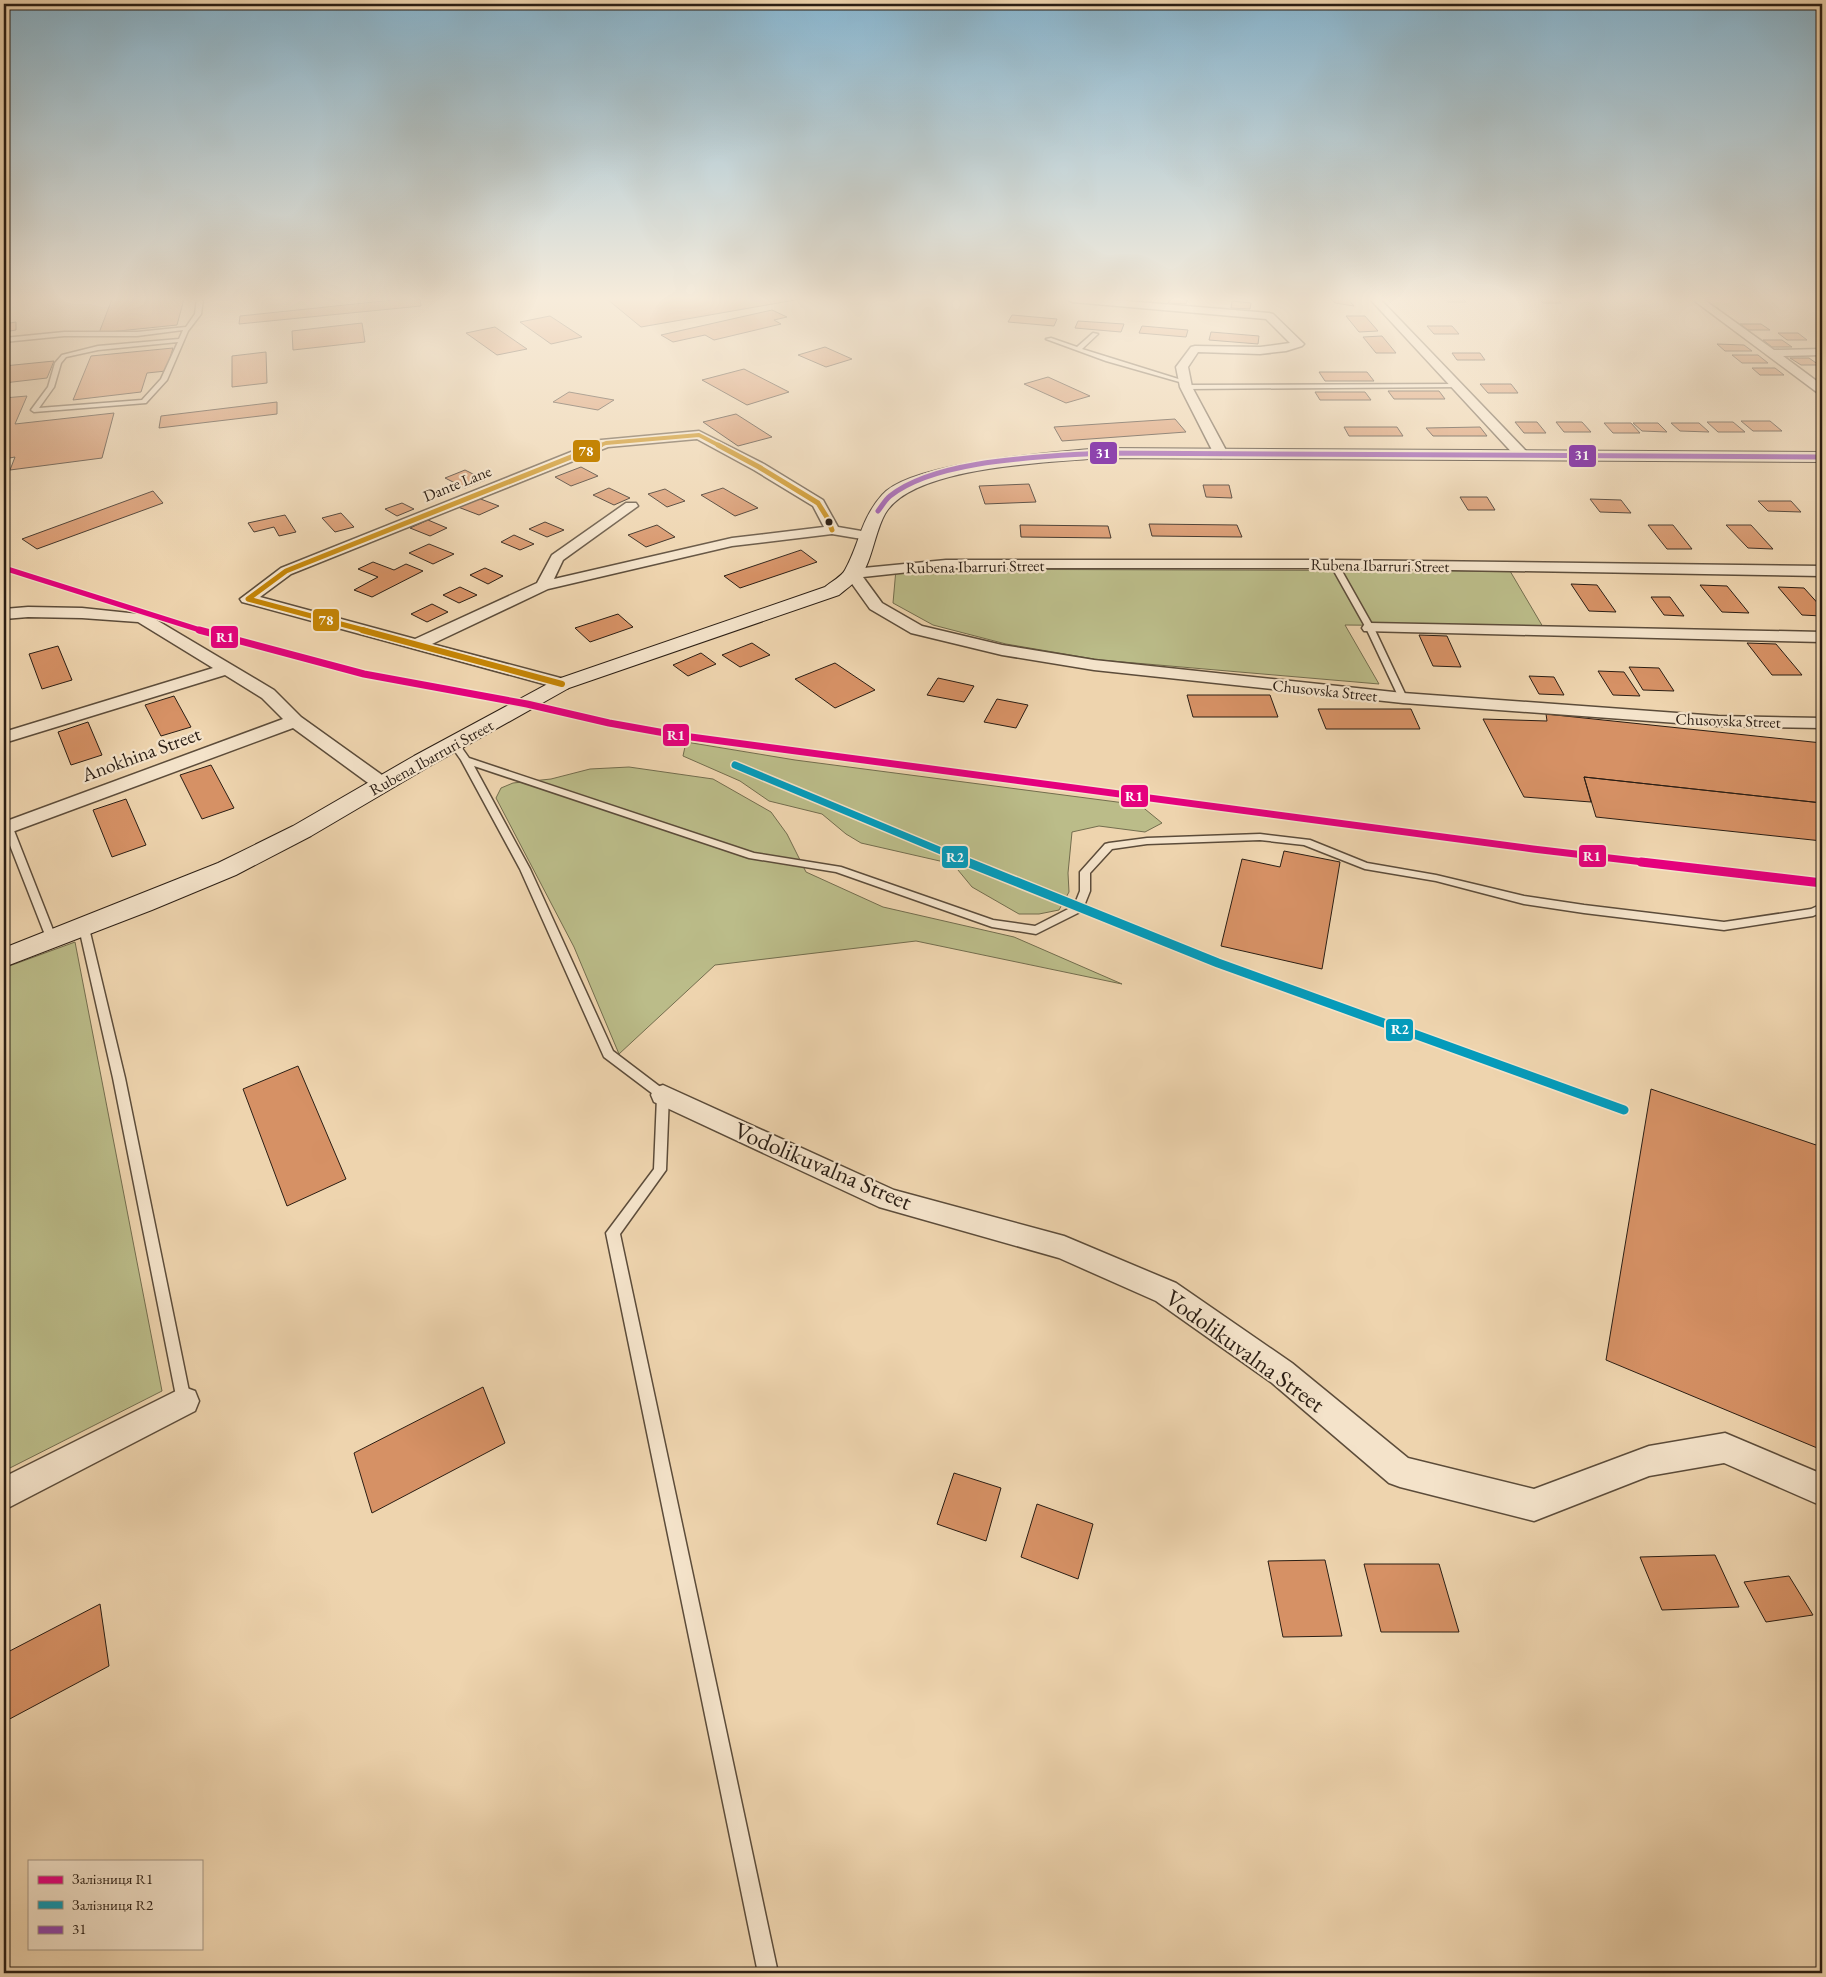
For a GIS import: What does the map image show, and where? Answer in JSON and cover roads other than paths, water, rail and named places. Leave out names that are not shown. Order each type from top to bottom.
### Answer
[{"type":"main road","points":[[853,574],[876,514],[890,496],[913,483],[957,470],[1054,456],[1100,453],[1822,457]]},
{"type":"main road","name":"Rubena Ibarruri Street","points":[[4,958],[84,928],[227,869],[302,831],[382,784],[460,751],[562,684],[832,591],[853,574]]},
{"type":"street","points":[[1190,391],[1221,454]]},
{"type":"street","points":[[1463,391],[1523,456]]},
{"type":"street","name":"Dante Lane","points":[[562,684],[248,599],[286,571],[606,444],[698,435],[818,503],[828,519],[832,530]]},
{"type":"street","points":[[543,586],[557,558],[631,506]]},
{"type":"street","points":[[418,644],[543,586],[732,542],[832,530],[868,536]]},
{"type":"street","name":"Rubena Ibarruri Street","points":[[853,574],[904,567],[946,564],[1334,564],[1822,571]]},
{"type":"street","name":"Chusovska Street","points":[[853,574],[876,606],[917,630],[1002,650],[1094,665],[1403,698],[1718,721],[1822,723]]},
{"type":"street","points":[[4,614],[28,612],[82,613],[142,618],[268,694],[295,721],[382,784]]},
{"type":"street","points":[[1370,628],[1822,637]]},
{"type":"street","points":[[4,738],[228,669]]},
{"type":"street","name":"Anokhina Street","points":[[6,828],[295,721]]},
{"type":"street","name":"Vodolikuvalna Street","points":[[663,1095],[888,1199],[1064,1248],[1166,1292],[1282,1373],[1400,1472],[1534,1504],[1649,1461],[1725,1448],[1822,1490]]},
{"type":"street","points":[[4,1494],[184,1401]]},
{"type":"lane","points":[[48,391],[34,410],[144,402],[154,391]]},
{"type":"lane","points":[[1334,564],[1370,628],[1403,698]]},
{"type":"lane","points":[[460,751],[753,856],[837,869],[992,923],[1036,930],[1078,908],[1085,890],[1084,872],[1109,846],[1147,841],[1250,837],[1306,842],[1365,866],[1436,878],[1524,900],[1584,909],[1724,926],[1813,912],[1822,908]]},
{"type":"lane","points":[[460,751],[525,869],[608,1054],[663,1095],[660,1170],[613,1233],[768,1973]]},
{"type":"lane","points":[[6,828],[52,940]]},
{"type":"lane","points":[[84,928],[119,1078],[184,1401]]},
{"type":"rail line","name":"R1","points":[[4,568],[203,631],[364,674],[527,704],[609,723],[676,735],[1533,849],[1822,883]]},
{"type":"rail line","name":"R2","points":[[735,765],[1036,891],[1218,963],[1624,1110]]}]
